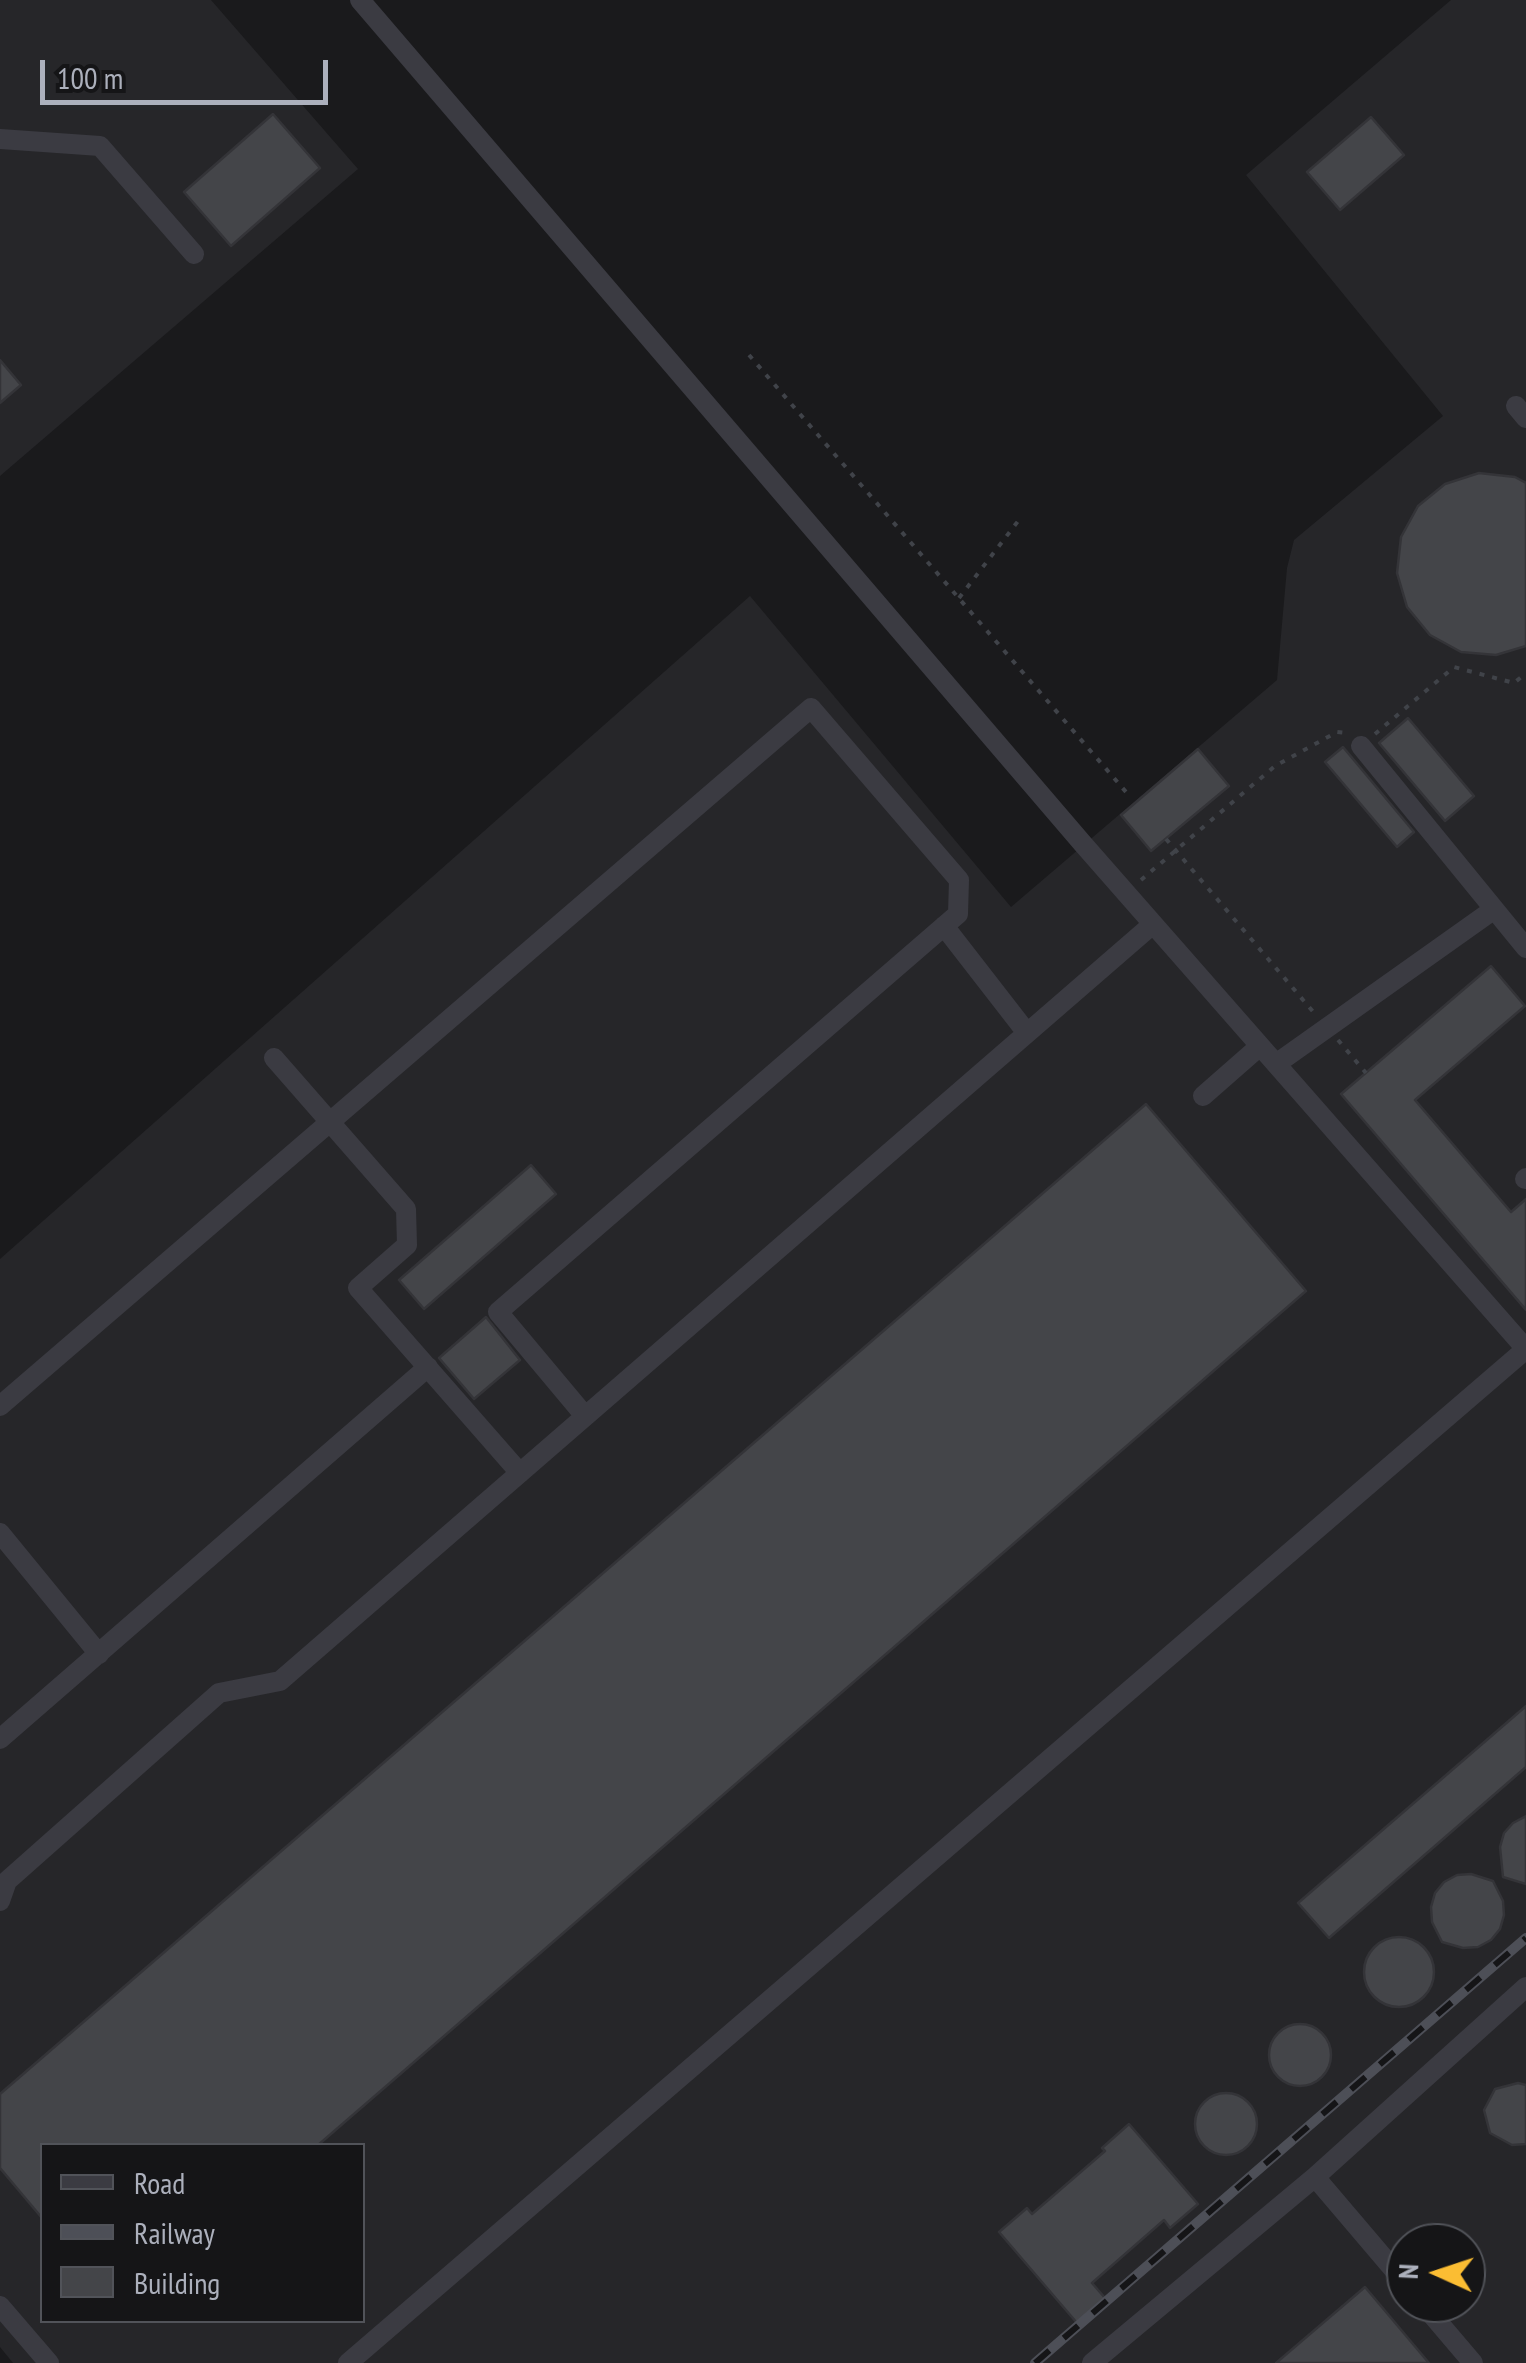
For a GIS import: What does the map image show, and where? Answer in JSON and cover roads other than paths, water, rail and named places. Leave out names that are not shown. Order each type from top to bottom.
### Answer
[{"type":"street","points":[[348,2363],[1526,1349],[1126,894],[360,0]]},
{"type":"street","points":[[0,139],[100,146],[194,254]]},
{"type":"street","points":[[0,1406],[811,708],[959,880],[958,914],[498,1312],[585,1416]]},
{"type":"street","points":[[1361,746],[1526,948]]},
{"type":"street","points":[[1276,1064],[1493,910]]},
{"type":"street","points":[[0,1900],[7,1880],[220,1694],[280,1681],[1153,924]]},
{"type":"street","points":[[944,926],[1027,1033]]},
{"type":"street","points":[[1203,1096],[1260,1046]]},
{"type":"street","points":[[274,1058],[406,1209],[407,1245],[358,1288],[520,1473]]},
{"type":"street","points":[[0,1740],[428,1367]]},
{"type":"street","points":[[0,1533],[99,1654]]},
{"type":"street","points":[[1092,2363],[1315,2177],[1526,1987]]},
{"type":"street","points":[[1315,2177],[1386,2260]]},
{"type":"street","points":[[0,2306],[48,2363]]},
{"type":"street","points":[[1439,2323],[1474,2363]]},
{"type":"railway","points":[[1035,2363],[1526,1938]]}]
